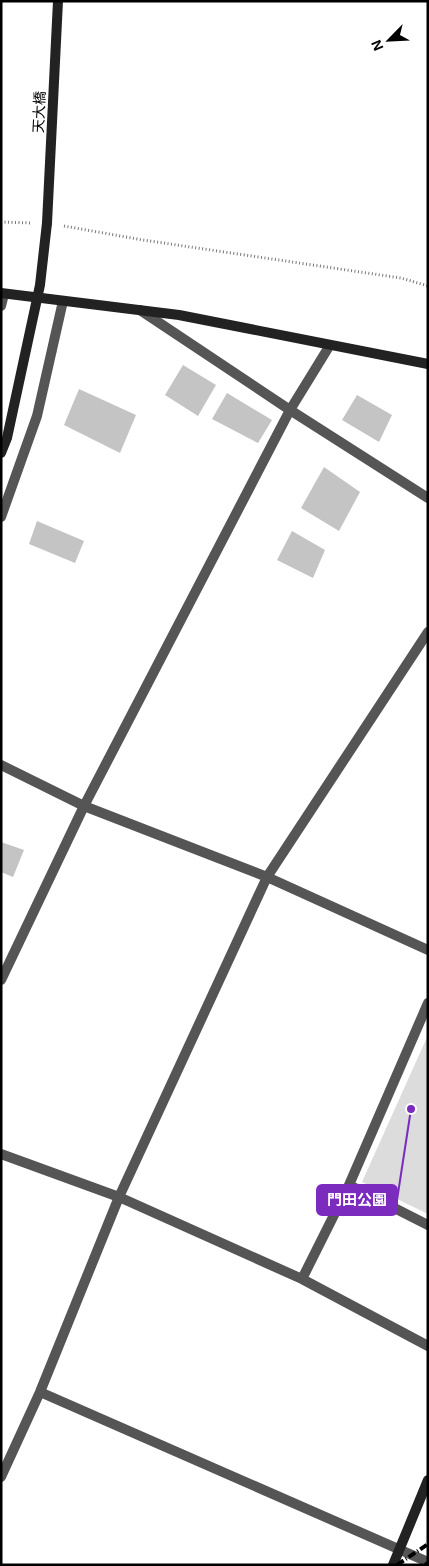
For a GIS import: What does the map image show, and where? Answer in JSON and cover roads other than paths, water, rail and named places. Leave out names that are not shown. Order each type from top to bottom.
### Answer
[{"type":"street","name":"天大橋","points":[[1,453],[7,438],[40,285],[47,223],[58,1]]},
{"type":"street","points":[[1,306],[3,294],[179,314],[428,364]]},
{"type":"street","points":[[1,517],[37,416],[63,301]]},
{"type":"street","points":[[140,310],[290,410],[428,498]]},
{"type":"street","points":[[1,980],[84,806],[290,410],[330,345]]},
{"type":"street","points":[[1,1477],[40,1392],[119,1197],[267,878],[428,632]]},
{"type":"street","points":[[1,765],[84,806],[267,878],[428,950]]},
{"type":"street","points":[[302,1279],[349,1185],[428,1003]]},
{"type":"street","points":[[1,1154],[119,1197],[302,1279],[428,1346]]},
{"type":"street","points":[[349,1185],[428,1224]]},
{"type":"street","points":[[40,1392],[428,1562]]},
{"type":"street","points":[[393,1565],[428,1480]]},
{"type":"railway","points":[[397,1565],[428,1544]]},
{"type":"place","name":"門田公園","points":[[411,1109]]}]
